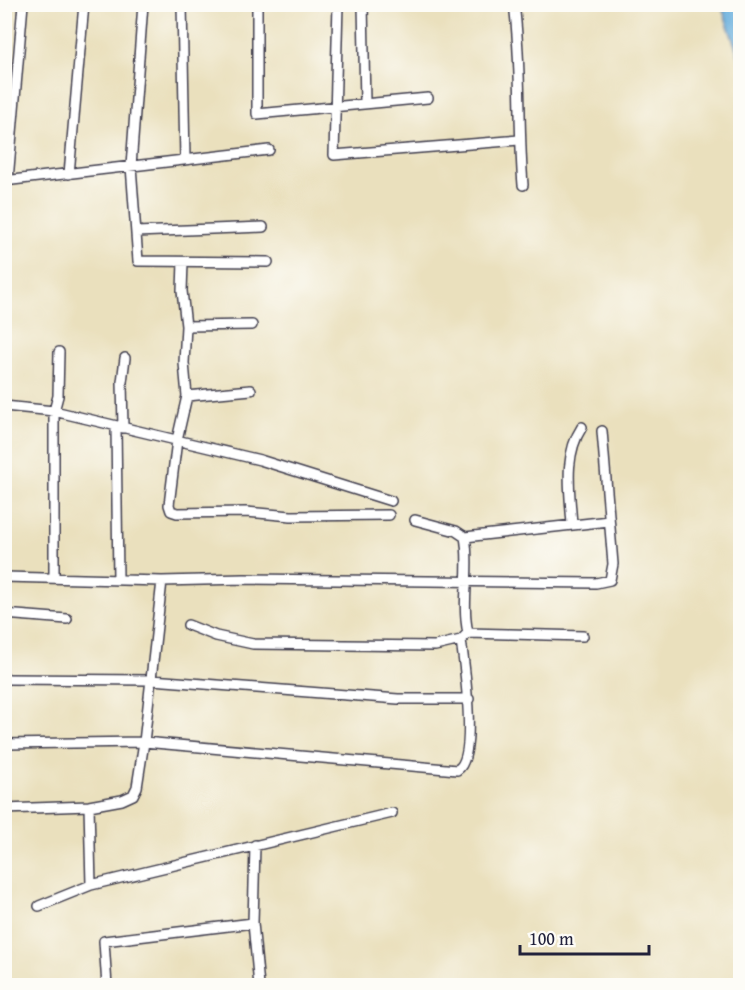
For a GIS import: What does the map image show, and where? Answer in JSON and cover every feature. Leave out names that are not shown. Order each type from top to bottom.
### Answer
[{"type":"street","points":[[23,4],[6,181],[269,150]]},
{"type":"street","points":[[69,174],[84,4]]},
{"type":"street","points":[[143,4],[131,166],[138,261],[268,262]]},
{"type":"street","points":[[182,4],[185,160]]},
{"type":"street","points":[[257,4],[257,114],[428,98]]},
{"type":"street","points":[[338,4],[334,155],[519,140]]},
{"type":"street","points":[[363,4],[365,104]]},
{"type":"street","points":[[514,4],[517,28],[519,140],[523,185]]},
{"type":"street","points":[[136,232],[263,227]]},
{"type":"street","points":[[183,262],[182,291],[186,326],[184,363],[188,396],[177,440],[171,511],[177,513],[246,512],[291,516],[389,515]]},
{"type":"street","points":[[186,326],[252,326]]},
{"type":"street","points":[[54,578],[54,411],[58,396],[59,352]]},
{"type":"street","points":[[118,579],[120,428],[125,358]]},
{"type":"street","points":[[188,396],[251,390]]},
{"type":"street","points":[[4,406],[54,411],[260,460],[392,501]]},
{"type":"street","points":[[572,525],[568,476],[576,435],[582,427]]},
{"type":"street","points":[[4,577],[596,583],[610,580],[613,564],[602,431]]},
{"type":"street","points":[[415,520],[456,531],[465,537],[609,521]]},
{"type":"street","points":[[465,537],[468,633]]},
{"type":"street","points":[[4,809],[89,806],[122,801],[133,795],[137,787],[144,742],[162,580]]},
{"type":"street","points":[[4,614],[67,619]]},
{"type":"street","points":[[188,625],[216,636],[267,645],[435,646],[461,640],[468,633],[583,636]]},
{"type":"street","points":[[4,744],[144,742],[457,770],[464,764],[470,712],[461,640]]},
{"type":"street","points":[[4,679],[152,680],[398,699],[469,699]]},
{"type":"street","points":[[89,806],[91,885]]},
{"type":"street","points":[[39,906],[91,885],[392,813]]},
{"type":"street","points":[[255,845],[253,923],[259,986]]},
{"type":"street","points":[[107,986],[104,941],[253,923]]},
{"type":"water","points":[[721,5],[740,5],[740,60]]}]
